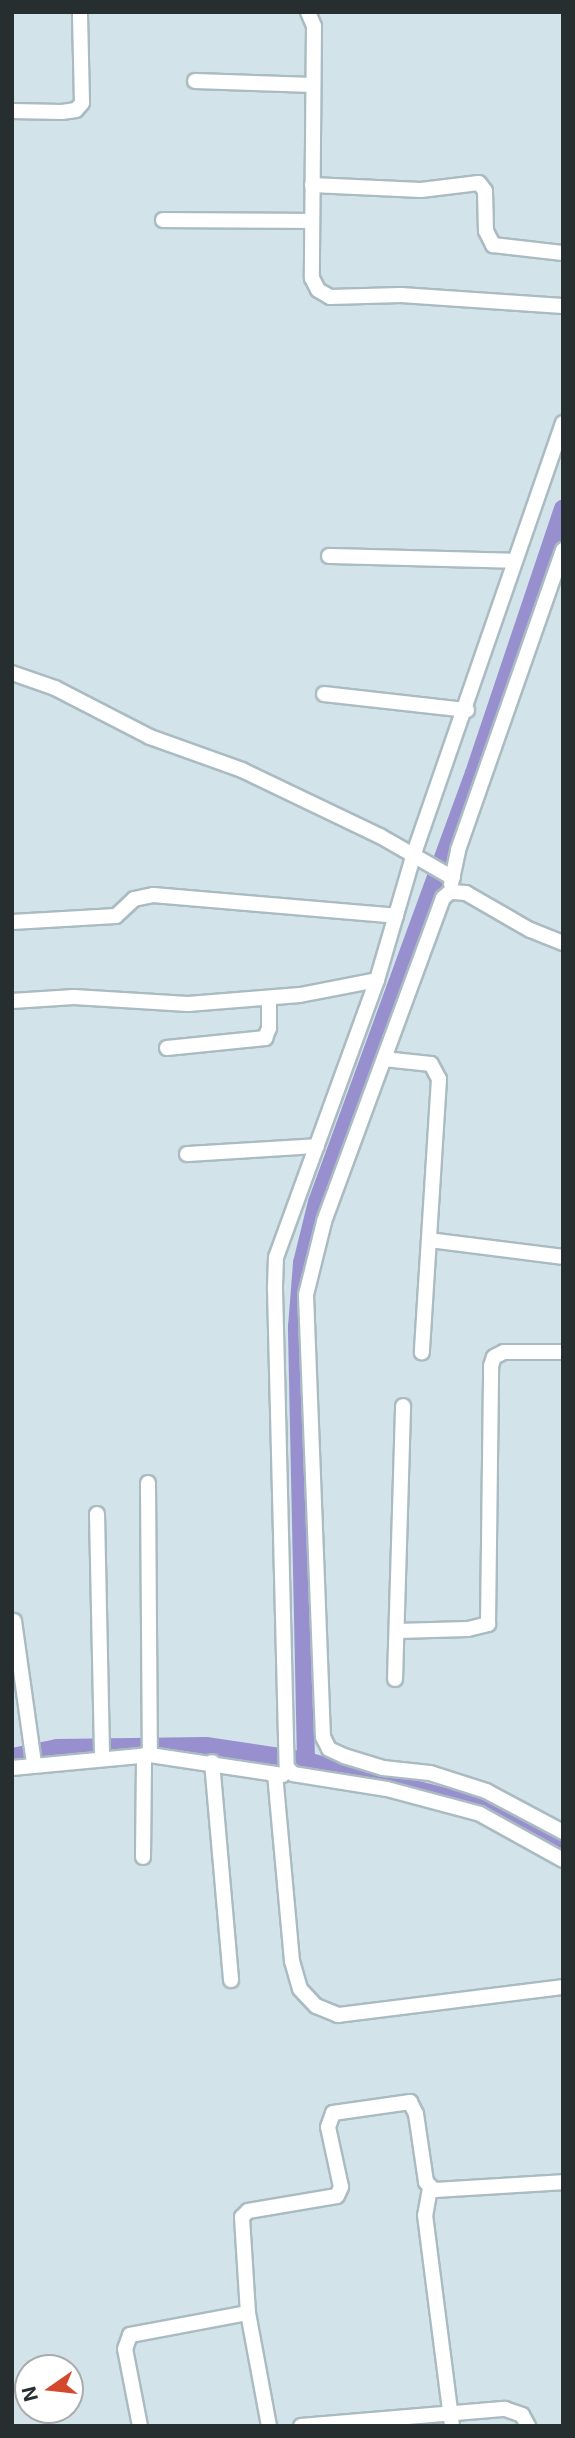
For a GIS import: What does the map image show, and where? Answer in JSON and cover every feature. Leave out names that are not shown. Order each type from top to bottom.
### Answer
[{"type":"street","points":[[12,111],[62,112],[76,110],[82,103],[80,12]]},
{"type":"street","points":[[309,12],[314,26],[312,278],[318,290],[330,297],[401,295],[563,306]]},
{"type":"street","points":[[195,81],[313,85]]},
{"type":"street","points":[[312,185],[421,190],[479,183],[485,191],[486,231],[493,245],[563,253]]},
{"type":"street","points":[[163,220],[312,221]]},
{"type":"street","points":[[563,423],[377,980],[276,1257],[287,1750],[284,1771],[292,1961],[300,1989],[316,2006],[338,2015],[563,1987]]},
{"type":"street","points":[[563,550],[448,881],[324,1222],[306,1295],[323,1737],[329,1749],[344,1756],[383,1768],[430,1773],[486,1791],[563,1832]]},
{"type":"street","points":[[329,556],[515,561]]},
{"type":"street","points":[[12,673],[55,688],[150,737],[242,770],[380,836],[467,893],[530,930],[563,943]]},
{"type":"street","points":[[324,694],[467,710]]},
{"type":"street","points":[[12,922],[116,916],[134,899],[153,895],[397,916]]},
{"type":"street","points":[[12,1001],[74,997],[188,1004],[270,998],[377,980]]},
{"type":"street","points":[[167,1048],[265,1038],[270,1028],[270,998]]},
{"type":"street","points":[[384,1059],[421,1061],[437,1070],[422,1352]]},
{"type":"street","points":[[187,1154],[317,1146]]},
{"type":"street","points":[[429,1240],[563,1257]]},
{"type":"street","points":[[397,1631],[468,1629],[488,1624],[491,1366],[494,1357],[504,1352],[563,1352]]},
{"type":"street","points":[[395,1679],[403,1406]]},
{"type":"street","points":[[144,1857],[148,1750],[148,1483]]},
{"type":"street","points":[[96,1514],[102,1748]]},
{"type":"street","points":[[14,1621],[34,1761]]},
{"type":"street","points":[[12,1768],[102,1748],[148,1750],[387,1788],[480,1814],[563,1860]]},
{"type":"street","points":[[212,1762],[231,1980]]},
{"type":"street","points":[[269,2426],[248,2313],[242,2217],[248,2211],[337,2196],[341,2187],[328,2127],[332,2113],[410,2102],[430,2188],[425,2215],[452,2419]]},
{"type":"street","points":[[430,2188],[439,2191],[563,2182]]},
{"type":"street","points":[[140,2426],[125,2349],[130,2335],[248,2313]]},
{"type":"street","points":[[301,2426],[452,2419],[505,2409],[522,2416],[528,2426]]},
{"type":"waterway","points":[[306,1761],[297,1327],[302,1263],[317,1202],[474,773],[563,509]]},
{"type":"waterway","points":[[12,1757],[57,1748],[206,1746],[306,1761],[500,1811],[563,1848]]}]
